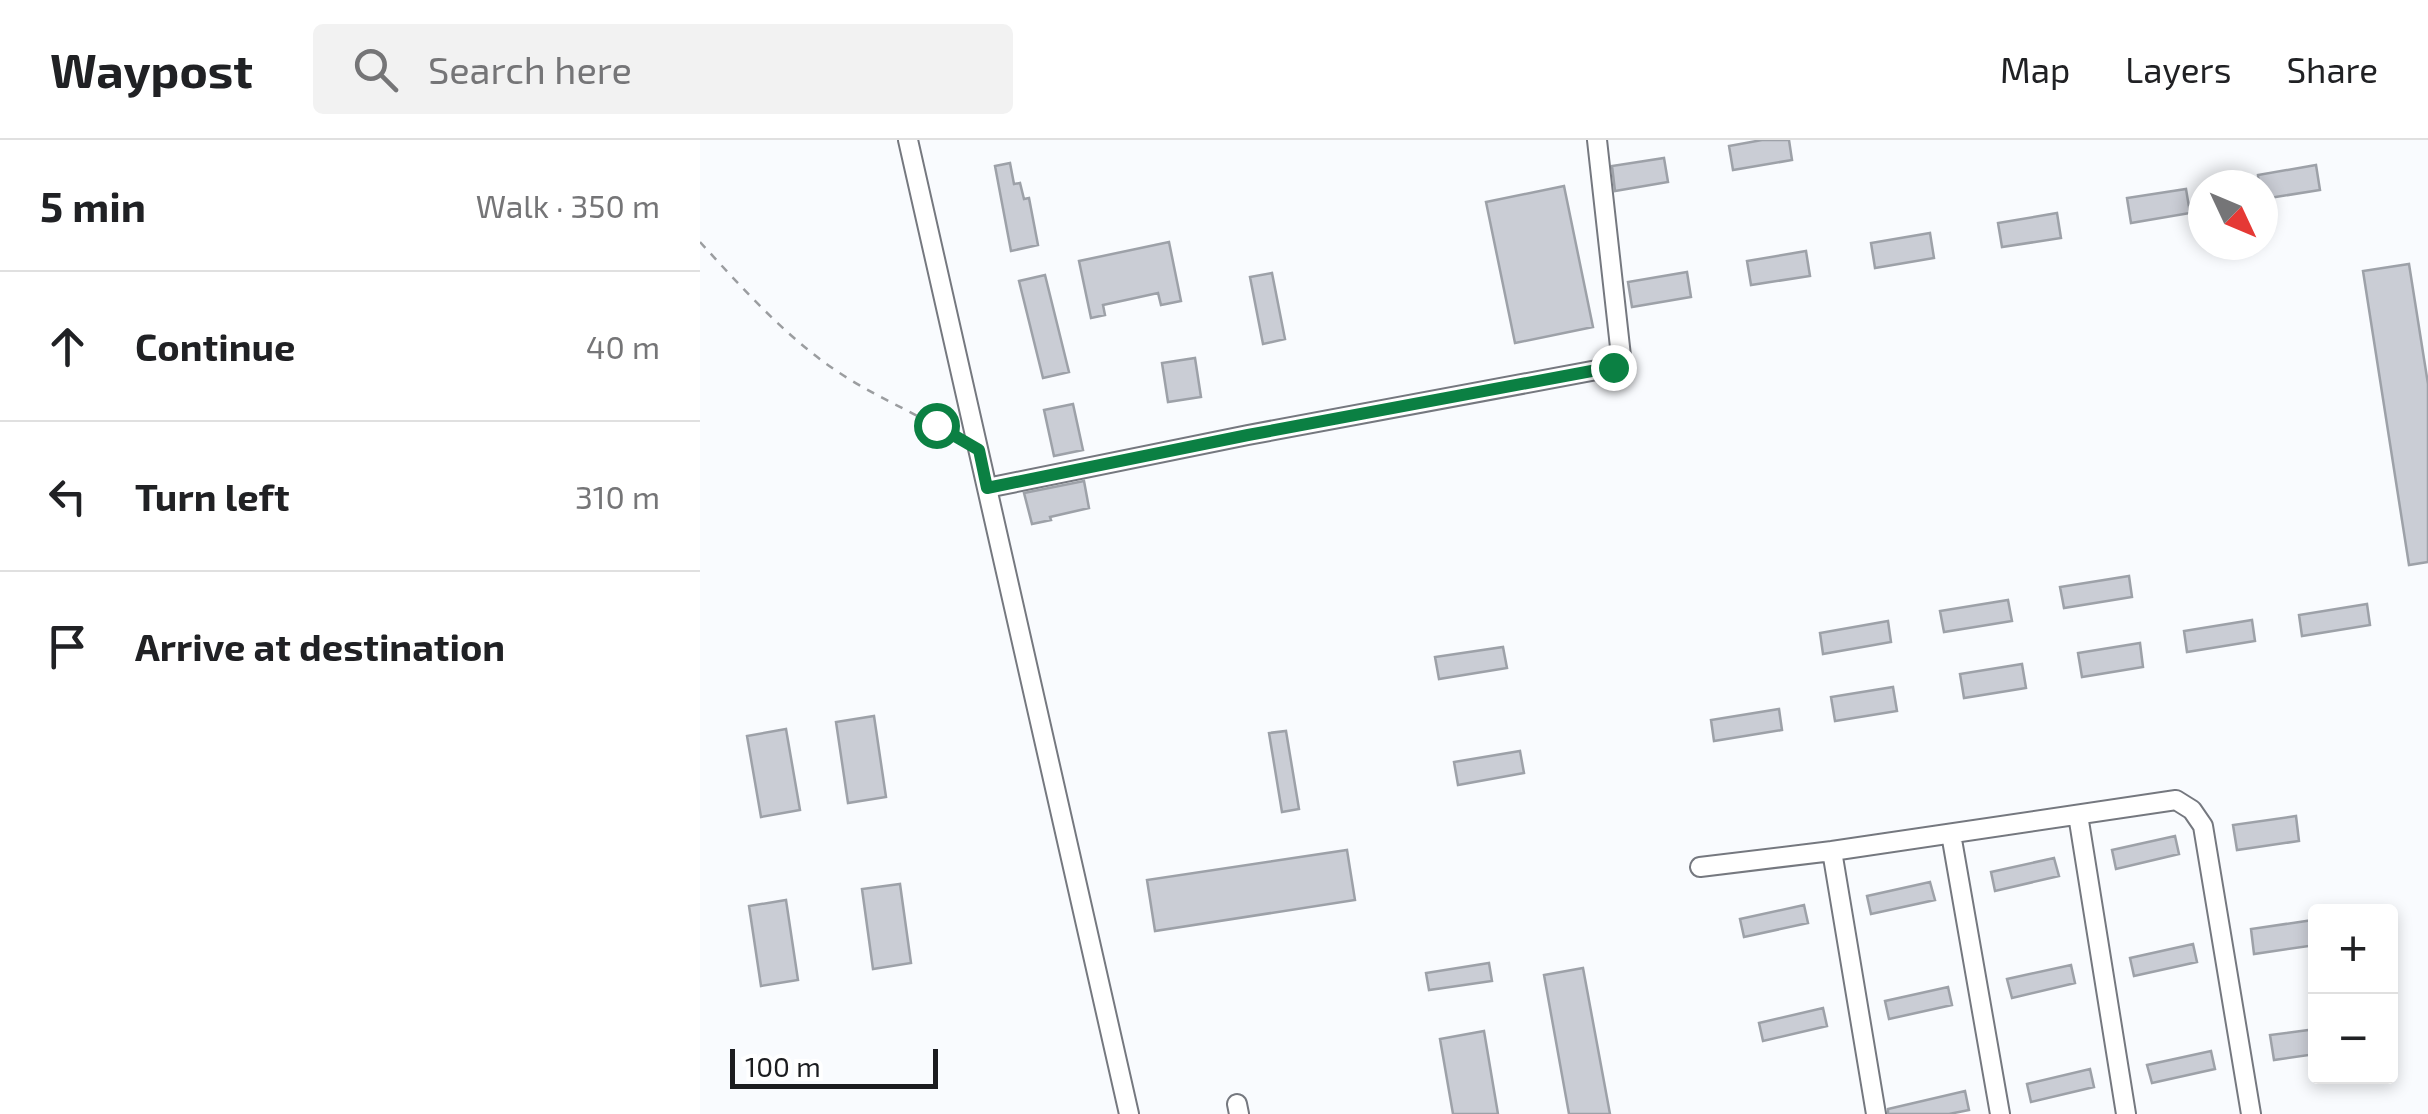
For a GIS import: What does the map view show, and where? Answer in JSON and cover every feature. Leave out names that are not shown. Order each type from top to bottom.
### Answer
[{"type":"street","points":[[908,140],[1129,1114]]},
{"type":"street","points":[[987,488],[1613,367],[1621,356],[1597,140]]},
{"type":"street","points":[[1700,868],[2176,800],[2192,810],[2203,826],[2251,1114]]},
{"type":"street","points":[[2078,815],[2126,1114]]},
{"type":"street","points":[[1951,834],[2000,1114]]},
{"type":"street","points":[[1832,851],[1876,1114]]},
{"type":"path","points":[[700,242],[792,336],[848,378],[979,450]]},
{"type":"building","points":[[1789,140],[1792,160],[1733,170],[1729,146]]},
{"type":"building","points":[[1664,158],[1668,182],[1615,191],[1612,166]]},
{"type":"building","points":[[1010,163],[1014,184],[1020,183],[1024,199],[1029,198],[1038,245],[1011,251],[995,166]]},
{"type":"building","points":[[2316,165],[2320,190],[2278,197],[2278,172]]},
{"type":"building","points":[[1564,186],[1593,327],[1515,343],[1486,202]]},
{"type":"building","points":[[2186,189],[2188,213],[2131,223],[2127,198]]},
{"type":"building","points":[[2057,213],[2061,238],[2002,247],[1998,223]]},
{"type":"building","points":[[1930,233],[1934,258],[1875,268],[1871,243]]},
{"type":"building","points":[[1169,242],[1181,301],[1161,305],[1158,293],[1103,305],[1105,315],[1091,318],[1079,261]]},
{"type":"building","points":[[1806,251],[1810,276],[1751,285],[1747,261]]},
{"type":"building","points":[[2409,264],[2428,384],[2428,562],[2409,565],[2363,271]]},
{"type":"building","points":[[1687,272],[1691,297],[1632,307],[1628,282]]},
{"type":"building","points":[[1272,273],[1285,339],[1263,344],[1250,277]]},
{"type":"building","points":[[1045,275],[1069,372],[1043,378],[1019,281]]},
{"type":"building","points":[[1195,358],[1201,397],[1168,402],[1162,363]]},
{"type":"building","points":[[1073,404],[1083,450],[1054,456],[1044,410]]},
{"type":"building","points":[[1084,481],[1089,508],[1032,524],[1024,493]]},
{"type":"building","points":[[2129,576],[2132,597],[2064,608],[2060,587]]},
{"type":"building","points":[[2008,600],[2012,621],[1944,632],[1940,611]]},
{"type":"building","points":[[2367,604],[2370,625],[2302,636],[2299,615]]},
{"type":"building","points":[[2252,620],[2255,641],[2187,652],[2184,631]]},
{"type":"building","points":[[1888,621],[1891,642],[1823,654],[1820,633]]},
{"type":"building","points":[[2140,643],[2143,667],[2082,677],[2078,653]]},
{"type":"building","points":[[1503,647],[1507,668],[1439,679],[1435,657]]},
{"type":"building","points":[[2022,664],[2026,688],[1964,698],[1960,674]]},
{"type":"building","points":[[1893,687],[1897,711],[1835,721],[1831,697]]},
{"type":"building","points":[[1779,709],[1782,730],[1714,741],[1711,720]]},
{"type":"building","points":[[874,716],[886,797],[848,803],[836,722]]},
{"type":"building","points":[[786,729],[800,810],[761,817],[747,736]]},
{"type":"building","points":[[1286,731],[1299,809],[1282,812],[1269,733]]},
{"type":"building","points":[[1520,751],[1524,773],[1458,785],[1454,762]]},
{"type":"building","points":[[2296,816],[2299,841],[2237,850],[2233,825]]},
{"type":"building","points":[[2175,836],[2179,854],[2116,869],[2112,850]]},
{"type":"building","points":[[1347,850],[1355,900],[1155,931],[1147,880]]},
{"type":"building","points":[[2054,858],[2059,876],[1995,891],[1991,872]]},
{"type":"building","points":[[1930,882],[1935,900],[1871,914],[1867,896]]},
{"type":"building","points":[[900,884],[911,963],[873,969],[862,889]]},
{"type":"building","points":[[786,900],[798,980],[761,986],[749,906]]},
{"type":"building","points":[[1804,905],[1808,923],[1744,937],[1740,919]]},
{"type":"building","points":[[2308,921],[2308,946],[2254,954],[2251,929]]},
{"type":"building","points":[[2193,944],[2197,962],[2134,976],[2130,958]]},
{"type":"building","points":[[1489,963],[1492,981],[1429,990],[1426,973]]},
{"type":"building","points":[[2071,965],[2075,983],[2012,998],[2007,979]]},
{"type":"building","points":[[1583,968],[1610,1114],[1569,1114],[1544,975]]},
{"type":"building","points":[[1948,987],[1952,1005],[1889,1019],[1885,1001]]},
{"type":"building","points":[[1823,1008],[1827,1026],[1763,1041],[1759,1023]]},
{"type":"building","points":[[2308,1030],[2308,1055],[2274,1060],[2270,1035]]},
{"type":"building","points":[[1484,1031],[1498,1114],[1453,1114],[1440,1039]]},
{"type":"building","points":[[2211,1051],[2215,1069],[2152,1083],[2147,1065]]},
{"type":"building","points":[[2090,1069],[2094,1087],[2031,1102],[2027,1084]]},
{"type":"building","points":[[1965,1091],[1969,1110],[1949,1114],[1888,1114],[1888,1109]]},
{"type":"route","points":[[936,425],[979,450],[987,488],[1613,367]]}]
